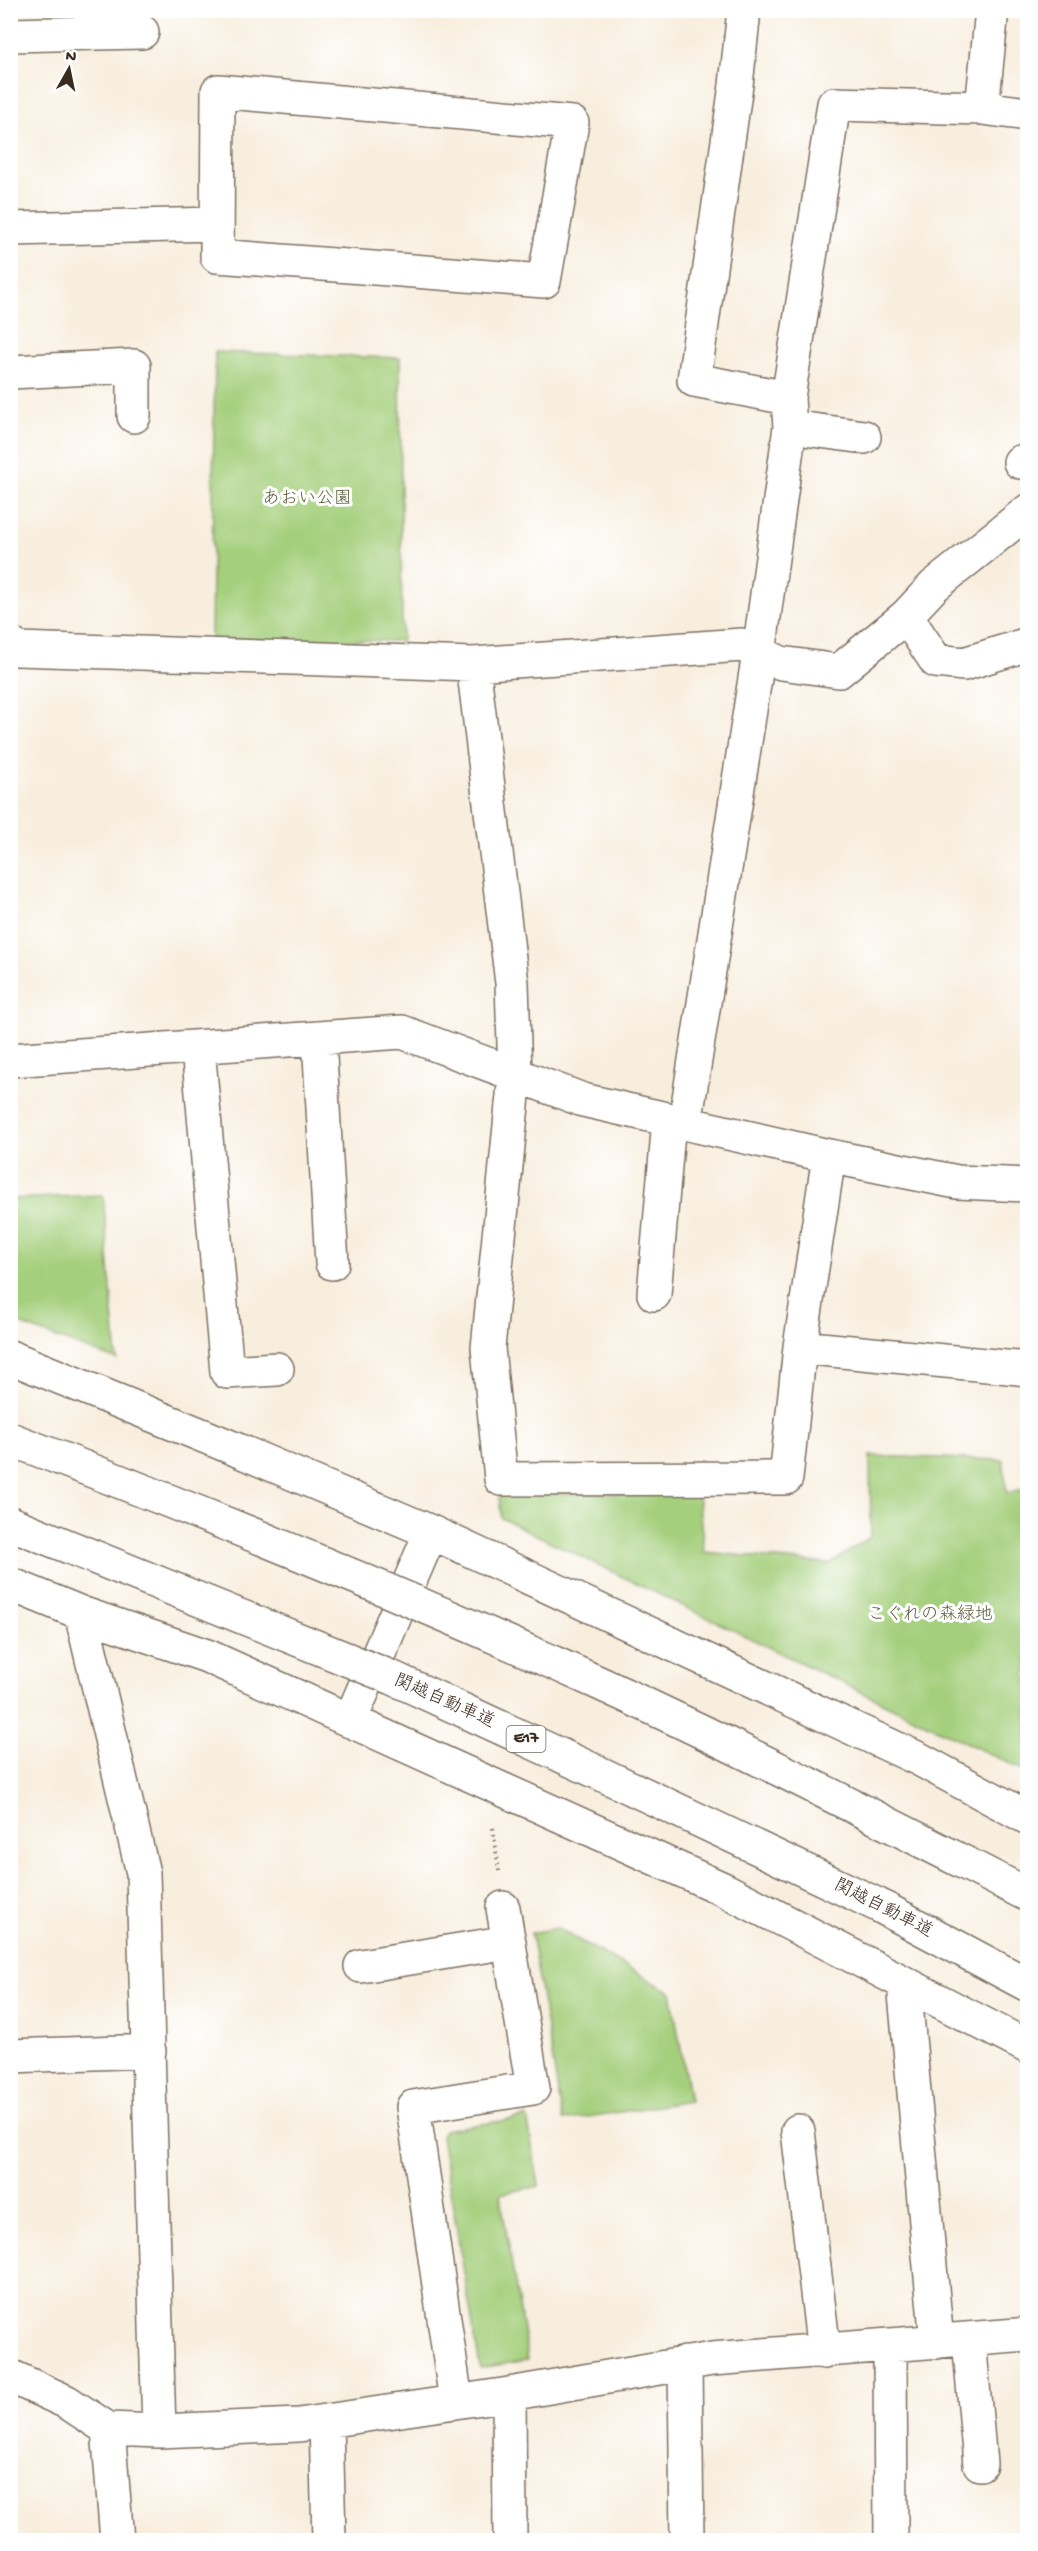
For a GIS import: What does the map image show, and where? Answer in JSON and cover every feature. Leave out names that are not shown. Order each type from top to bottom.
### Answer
[{"type":"main road","points":[[744,10],[736,85],[694,380],[864,437]]},
{"type":"main road","points":[[982,108],[992,10]]},
{"type":"main road","points":[[10,35],[142,32]]},
{"type":"main road","points":[[218,91],[572,123],[544,281],[217,256],[216,224],[218,91]]},
{"type":"main road","points":[[654,1294],[676,1122],[759,653],[789,413],[834,104],[982,108],[1028,114]]},
{"type":"main road","points":[[10,229],[216,224]]},
{"type":"main road","points":[[10,372],[134,366],[134,416]]},
{"type":"main road","points":[[10,643],[17,649],[473,664],[742,645],[781,663],[839,671],[906,616],[934,586],[1028,511]]},
{"type":"main road","points":[[906,616],[936,661],[964,664],[1028,644]]},
{"type":"main road","points":[[473,664],[512,983],[515,1075],[488,1348],[501,1479],[786,1478],[801,1347],[829,1156]]},
{"type":"main road","points":[[10,1060],[402,1032],[583,1100],[829,1156],[957,1182],[1028,1185]]},
{"type":"main road","points":[[319,1039],[332,1263]]},
{"type":"main road","points":[[198,1048],[227,1372],[277,1368]]},
{"type":"main road","points":[[801,1347],[1028,1369]]},
{"type":"main road","points":[[10,1358],[221,1443],[431,1532],[919,1759],[1028,1818]]},
{"type":"main road","points":[[10,1439],[129,1484],[323,1564],[601,1684],[823,1790],[1028,1895]]},
{"type":"main road","name":"関越自動車道","points":[[10,1523],[393,1678],[878,1905],[1028,1985]]},
{"type":"main road","points":[[350,1721],[431,1532]]},
{"type":"main road","points":[[10,1584],[81,1613],[207,1656],[723,1889],[1028,2047]]},
{"type":"main road","points":[[81,1613],[144,1873],[159,2431]]},
{"type":"main road","points":[[456,2401],[413,2107],[532,2088],[503,1908]]},
{"type":"main road","points":[[362,1966],[509,1942]]},
{"type":"main road","points":[[904,1983],[937,2342]]},
{"type":"main road","points":[[10,2056],[148,2051]]},
{"type":"main road","points":[[798,2131],[824,2352]]},
{"type":"main road","points":[[10,2376],[67,2402],[108,2429],[159,2431],[299,2425],[509,2394],[712,2359],[890,2347],[1028,2334]]},
{"type":"main road","points":[[969,2339],[980,2464]]},
{"type":"main road","points":[[890,2347],[891,2541]]},
{"type":"main road","points":[[685,2363],[687,2541]]},
{"type":"main road","points":[[509,2394],[510,2541]]},
{"type":"main road","points":[[326,2421],[329,2541]]},
{"type":"main road","points":[[108,2429],[117,2541]]},
{"type":"green space","name":"あおい公園","points":[[215,352],[400,358],[402,641],[211,639]]},
{"type":"green space","points":[[103,1195],[117,1360],[11,1321],[11,1199]]},
{"type":"green space","name":"こぐれの森緑地","points":[[870,1456],[1003,1460],[1007,1493],[1027,1488],[1027,1772],[501,1518],[499,1493],[698,1494],[704,1552],[830,1564],[871,1536]]},
{"type":"green space","points":[[557,1928],[671,1992],[690,2101],[563,2121],[531,1933]]},
{"type":"green space","points":[[527,2117],[539,2186],[500,2194],[528,2360],[480,2368],[441,2136],[444,2130]]}]
